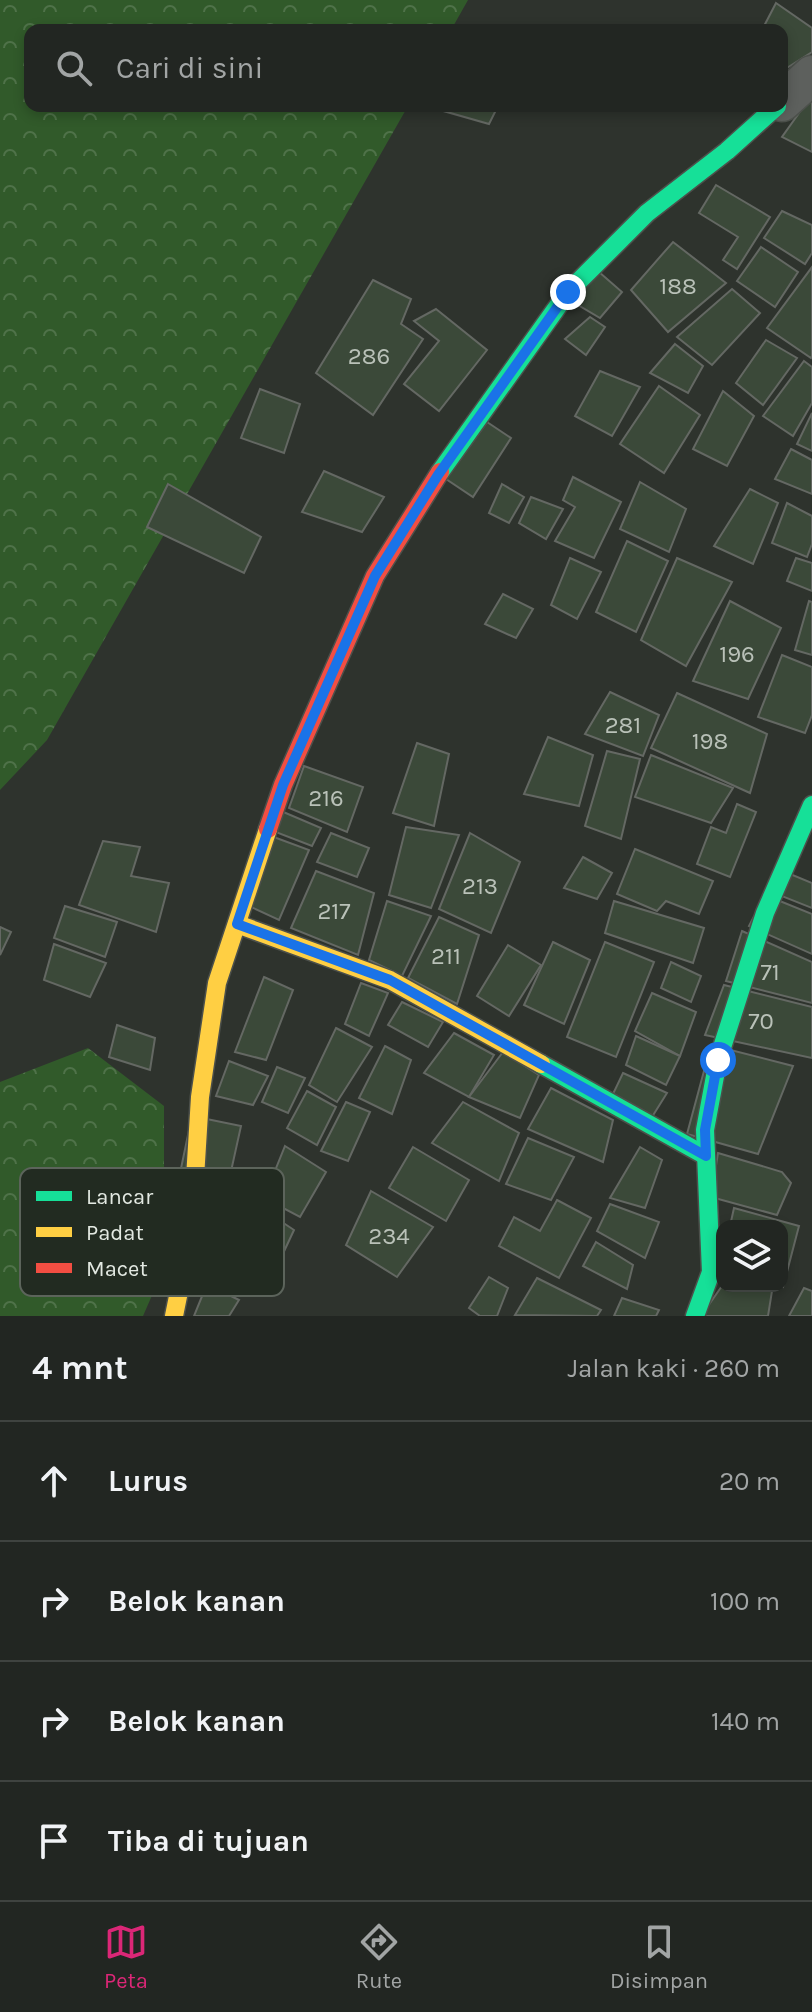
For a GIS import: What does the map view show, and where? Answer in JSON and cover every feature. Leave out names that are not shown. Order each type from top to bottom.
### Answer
[{"type":"street","points":[[788,97],[812,75]]},
{"type":"street","points":[[196,1168],[200,1097],[217,983],[283,785],[375,576],[438,475],[568,292],[647,213],[727,151],[770,112]]},
{"type":"street","points":[[695,1316],[711,1272],[705,1130],[718,1060],[765,913],[812,805]]},
{"type":"street","points":[[237,924],[390,980],[706,1156]]},
{"type":"street","points":[[174,1316],[178,1296]]},
{"type":"green space","points":[[0,0],[468,0],[454,24],[24,24],[24,112],[405,112],[47,740],[0,790]]},
{"type":"green space","points":[[88,1048],[164,1106],[164,1168],[20,1168],[20,1296],[152,1296],[143,1316],[0,1316],[0,1082]]},
{"type":"building","points":[[776,3],[812,28],[812,52],[788,67],[788,24],[765,24]]},
{"type":"building","points":[[809,99],[812,101],[812,152],[782,137]]},
{"type":"building","points":[[447,112],[495,112],[489,124]]},
{"type":"building","points":[[716,185],[770,217],[737,269],[723,260],[738,237],[699,213]]},
{"type":"building","points":[[782,211],[812,225],[812,253],[805,264],[764,238]]},
{"type":"building","points":[[673,242],[726,283],[668,332],[631,290]]},
{"type":"building","points":[[761,247],[798,272],[775,307],[737,281]]},
{"type":"building","points":[[812,267],[812,356],[811,358],[767,328]]},
{"type":"building","points":[[599,272],[622,292],[600,318],[568,299]]},
{"type":"building","points":[[373,280],[411,299],[401,324],[423,339],[373,415],[316,373]]},
{"type":"building","points":[[732,289],[760,313],[712,365],[677,337]]},
{"type":"building","points":[[436,309],[487,350],[439,411],[404,384],[439,341],[414,321]]},
{"type":"building","points":[[590,317],[605,327],[586,355],[565,339]]},
{"type":"building","points":[[766,340],[797,358],[763,405],[736,383]]},
{"type":"building","points":[[675,344],[703,366],[688,393],[650,373]]},
{"type":"building","points":[[804,361],[812,367],[812,403],[793,436],[763,416]]},
{"type":"building","points":[[600,371],[640,387],[612,436],[575,416]]},
{"type":"building","points":[[659,386],[700,415],[664,473],[620,444]]},
{"type":"building","points":[[260,389],[300,404],[284,453],[241,438]]},
{"type":"building","points":[[723,391],[754,416],[727,466],[693,449]]},
{"type":"building","points":[[812,413],[812,451],[797,444]]},
{"type":"building","points":[[487,422],[511,438],[473,497],[446,479]]},
{"type":"building","points":[[791,449],[812,460],[812,494],[775,479]]},
{"type":"building","points":[[324,471],[384,497],[362,532],[302,512]]},
{"type":"building","points":[[573,477],[621,502],[594,558],[555,541],[575,507],[563,500]]},
{"type":"building","points":[[640,482],[686,509],[669,552],[620,529]]},
{"type":"building","points":[[168,484],[261,537],[244,573],[147,527]]},
{"type":"building","points":[[502,484],[524,497],[509,523],[489,513]]},
{"type":"building","points":[[750,489],[778,503],[753,564],[714,546]]},
{"type":"building","points":[[531,497],[563,509],[546,539],[519,523]]},
{"type":"building","points":[[787,503],[812,516],[812,544],[807,557],[772,543]]},
{"type":"building","points":[[627,541],[668,561],[636,632],[596,612]]},
{"type":"building","points":[[570,558],[601,572],[577,619],[551,605]]},
{"type":"building","points":[[677,558],[732,582],[686,666],[641,640]]},
{"type":"building","points":[[796,558],[812,563],[812,591],[787,581]]},
{"type":"building","points":[[503,594],[533,609],[516,638],[485,624]]},
{"type":"building","points":[[730,601],[781,628],[748,699],[693,681]]},
{"type":"building","points":[[809,601],[812,602],[812,655],[795,650]]},
{"type":"building","points":[[782,655],[812,667],[812,715],[805,733],[758,717]]},
{"type":"building","points":[[610,692],[659,715],[643,756],[585,734]]},
{"type":"building","points":[[677,693],[767,734],[750,793],[651,748]]},
{"type":"building","points":[[548,737],[593,755],[579,806],[524,794]]},
{"type":"building","points":[[417,743],[449,754],[434,826],[393,813]]},
{"type":"building","points":[[607,751],[640,759],[621,839],[585,826]]},
{"type":"building","points":[[651,755],[733,788],[711,823],[635,797]]},
{"type":"building","points":[[304,766],[363,787],[347,832],[289,808]]},
{"type":"building","points":[[737,804],[756,812],[730,877],[697,864],[711,827],[726,833]]},
{"type":"building","points":[[281,811],[321,828],[312,846],[273,831]]},
{"type":"building","points":[[406,827],[459,835],[431,908],[389,895]]},
{"type":"building","points":[[331,833],[369,848],[357,877],[317,862]]},
{"type":"building","points":[[470,833],[520,862],[491,933],[439,909]]},
{"type":"building","points":[[271,836],[309,850],[279,920],[249,906]]},
{"type":"building","points":[[103,841],[140,847],[131,876],[169,883],[156,932],[79,905]]},
{"type":"building","points":[[635,849],[713,881],[699,914],[666,901],[657,911],[617,894]]},
{"type":"building","points":[[583,857],[612,873],[597,899],[564,888]]},
{"type":"building","points":[[778,869],[812,883],[812,908],[769,891]]},
{"type":"building","points":[[316,871],[374,893],[358,955],[291,928]]},
{"type":"building","points":[[765,895],[812,914],[812,954],[749,926]]},
{"type":"building","points":[[387,901],[431,916],[402,976],[369,960]]},
{"type":"building","points":[[614,901],[704,928],[693,963],[605,933]]},
{"type":"building","points":[[65,906],[117,922],[105,957],[54,938]]},
{"type":"building","points":[[439,917],[479,935],[457,1004],[408,978]]},
{"type":"building","points":[[0,927],[11,932],[0,955]]},
{"type":"building","points":[[742,931],[812,962],[812,1003],[726,981]]},
{"type":"building","points":[[553,942],[590,960],[564,1024],[524,1005]]},
{"type":"building","points":[[605,942],[654,962],[616,1057],[567,1037]]},
{"type":"building","points":[[54,944],[106,963],[90,997],[44,980]]},
{"type":"building","points":[[508,945],[541,965],[509,1016],[477,996]]},
{"type":"building","points":[[671,962],[701,976],[691,1002],[661,988]]},
{"type":"building","points":[[264,977],[293,990],[266,1060],[235,1052]]},
{"type":"building","points":[[361,983],[388,993],[369,1036],[345,1024]]},
{"type":"building","points":[[724,985],[812,1007],[812,1058],[705,1035]]},
{"type":"building","points":[[652,993],[696,1012],[680,1056],[635,1031]]},
{"type":"building","points":[[402,1002],[443,1022],[428,1047],[388,1025]]},
{"type":"building","points":[[117,1025],[155,1038],[150,1070],[109,1057]]},
{"type":"building","points":[[336,1028],[372,1047],[337,1102],[309,1085]]},
{"type":"building","points":[[454,1033],[494,1055],[469,1097],[424,1073]]},
{"type":"building","points":[[636,1036],[680,1056],[666,1085],[626,1065]]},
{"type":"building","points":[[711,1045],[793,1066],[758,1154],[687,1134]]},
{"type":"building","points":[[385,1046],[411,1060],[392,1114],[359,1098]]},
{"type":"building","points":[[503,1052],[539,1075],[520,1118],[469,1097]]},
{"type":"building","points":[[229,1061],[268,1076],[253,1105],[216,1096]]},
{"type":"building","points":[[277,1067],[305,1078],[288,1113],[262,1102]]},
{"type":"building","points":[[623,1073],[667,1093],[652,1117],[612,1096]]},
{"type":"building","points":[[551,1088],[613,1120],[603,1162],[528,1129]]},
{"type":"building","points":[[307,1091],[336,1107],[317,1145],[287,1128]]},
{"type":"building","points":[[346,1102],[370,1112],[348,1161],[321,1151]]},
{"type":"building","points":[[463,1102],[519,1133],[499,1181],[432,1143]]},
{"type":"building","points":[[192,1116],[241,1126],[232,1168],[181,1168]]},
{"type":"building","points":[[528,1138],[574,1157],[551,1200],[506,1184]]},
{"type":"building","points":[[285,1146],[326,1172],[300,1217],[284,1209],[284,1168],[276,1168]]},
{"type":"building","points":[[413,1147],[469,1180],[446,1221],[389,1188]]},
{"type":"building","points":[[640,1147],[662,1160],[645,1208],[610,1198]]},
{"type":"building","points":[[718,1153],[782,1172],[791,1183],[777,1215],[711,1197]]},
{"type":"building","points":[[371,1191],[433,1227],[397,1277],[346,1245]]},
{"type":"building","points":[[557,1200],[591,1218],[559,1278],[499,1246],[514,1217],[540,1231]]},
{"type":"building","points":[[610,1204],[659,1222],[645,1258],[597,1231]]},
{"type":"building","points":[[734,1208],[777,1220],[731,1220]]},
{"type":"building","points":[[284,1223],[294,1230],[284,1251]]},
{"type":"building","points":[[788,1223],[799,1226],[788,1268]]},
{"type":"building","points":[[596,1242],[633,1265],[627,1289],[583,1266]]},
{"type":"building","points":[[489,1277],[508,1288],[497,1316],[480,1316],[469,1308]]},
{"type":"building","points":[[537,1278],[601,1310],[597,1316],[515,1315]]},
{"type":"building","points":[[804,1288],[812,1291],[812,1316],[789,1316]]},
{"type":"building","points":[[718,1292],[772,1292],[768,1316],[701,1316]]},
{"type":"building","points":[[202,1296],[231,1296],[239,1300],[229,1316],[194,1316]]},
{"type":"building","points":[[622,1298],[659,1310],[656,1316],[614,1316]]},
{"type":"traffic: fast","points":[[440,472],[568,292],[647,213],[727,151],[770,112]]},
{"type":"traffic: fast","points":[[695,1316],[711,1272],[705,1130],[718,1060],[765,913],[812,805]]},
{"type":"traffic: fast","points":[[541,1064],[706,1156]]},
{"type":"traffic: slow","points":[[196,1168],[200,1097],[217,983],[268,829]]},
{"type":"traffic: slow","points":[[237,924],[390,980],[541,1064]]},
{"type":"traffic: slow","points":[[174,1316],[178,1296]]},
{"type":"traffic: jam","points":[[268,829],[283,785],[375,576],[440,472]]},
{"type":"route","points":[[568,292],[438,475],[375,576],[283,785],[237,924],[390,980],[706,1156],[705,1130],[718,1060]]}]
